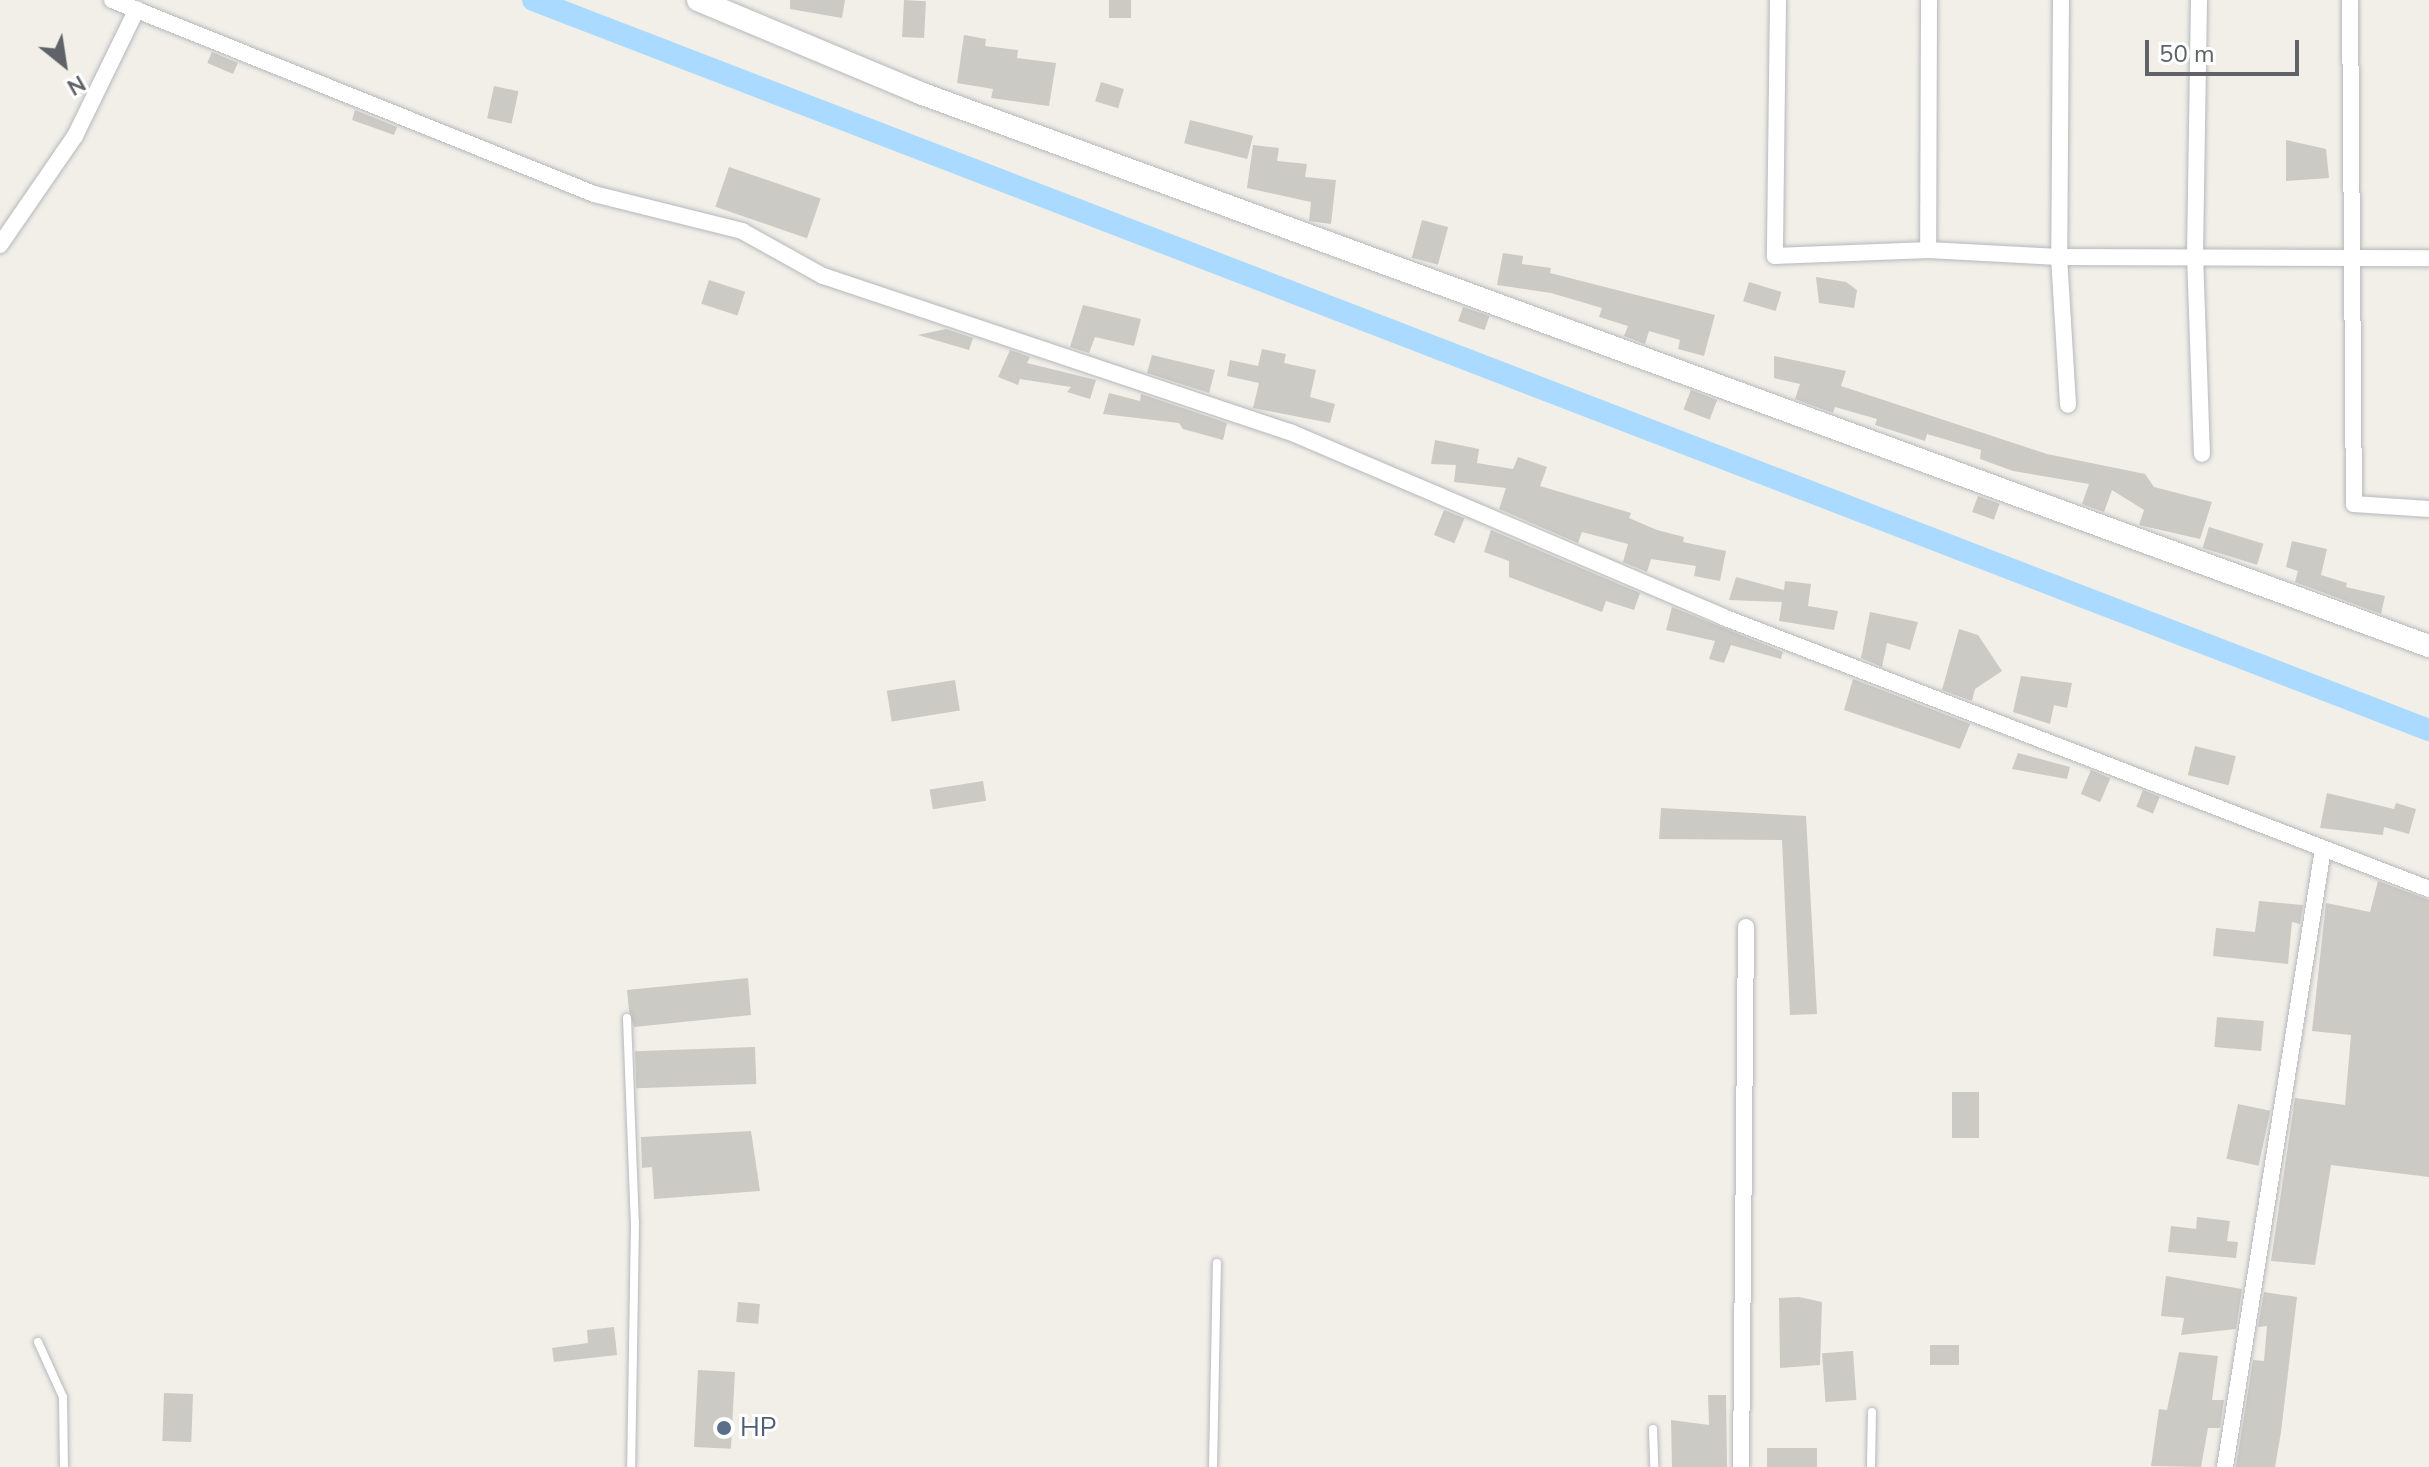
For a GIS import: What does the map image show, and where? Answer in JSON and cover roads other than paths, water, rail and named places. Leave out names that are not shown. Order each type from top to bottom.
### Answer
[{"type":"street","points":[[112,0],[594,194],[742,231],[823,276],[1290,432],[1723,617],[2429,889]]},
{"type":"street","points":[[698,0],[920,93],[2429,646]]},
{"type":"street","points":[[1778,0],[1775,256],[1928,250],[2059,257],[2429,258]]},
{"type":"street","points":[[1928,250],[1929,0]]},
{"type":"street","points":[[2061,0],[2059,257],[2068,405]]},
{"type":"street","points":[[2199,0],[2195,255],[2202,454]]},
{"type":"street","points":[[2350,0],[2354,504],[2429,509]]},
{"type":"street","points":[[0,245],[75,136],[137,9]]},
{"type":"street","points":[[2225,1467],[2323,849]]},
{"type":"street","points":[[1741,1467],[1746,927]]},
{"type":"lane","points":[[627,1018],[635,1222],[631,1467]]},
{"type":"lane","points":[[1213,1467],[1217,1263]]},
{"type":"lane","points":[[38,1342],[63,1397],[64,1467]]},
{"type":"lane","points":[[1871,1467],[1872,1412]]},
{"type":"lane","points":[[1653,1429],[1654,1467]]},
{"type":"waterway","points":[[533,0],[2429,730]]},
{"type":"place","name":"HP","points":[[724,1428]]}]
